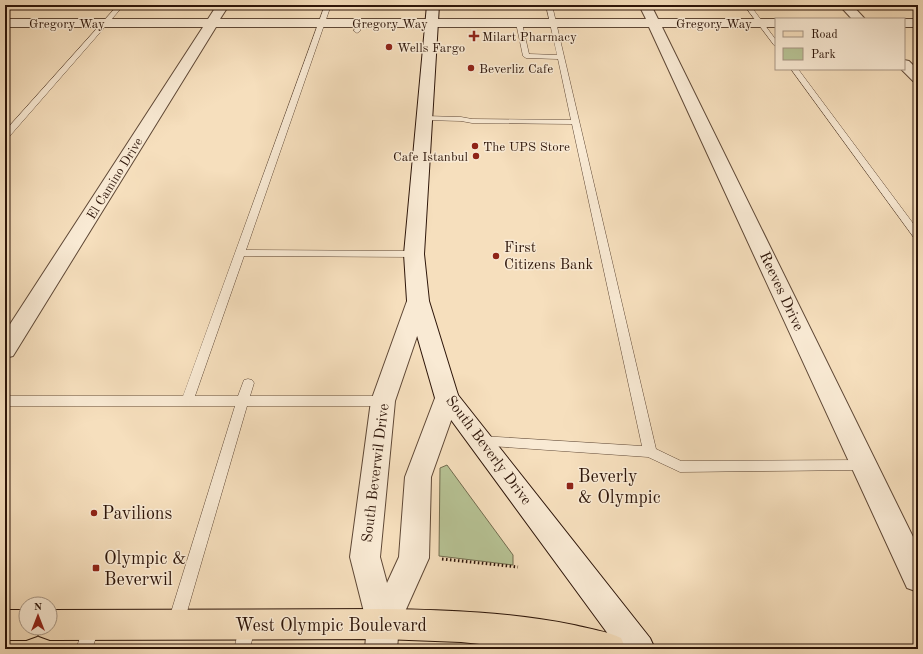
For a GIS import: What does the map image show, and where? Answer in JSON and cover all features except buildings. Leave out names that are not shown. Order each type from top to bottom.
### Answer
[{"type":"main road","points":[[5,625],[18,625]]},
{"type":"main road","name":"West Olympic Boulevard","points":[[58,628],[88,637],[175,625],[245,637],[382,636],[461,626],[542,635],[610,649]]},
{"type":"street","name":"El Camino Drive","points":[[5,350],[223,5]]},
{"type":"street","name":"South Beverly Drive","points":[[433,5],[414,254],[418,301],[447,398],[639,649]]},
{"type":"street","name":"Reeves Drive","points":[[645,5],[864,465],[909,540],[918,578]]},
{"type":"street","points":[[845,5],[858,18]]},
{"type":"street","name":"Gregory Way","points":[[5,23],[322,23],[358,27],[432,23],[775,23]]},
{"type":"street","points":[[905,23],[918,23]]},
{"type":"street","points":[[905,65],[918,78]]},
{"type":"street","name":"South Beverwil Drive","points":[[382,636],[365,557],[383,401],[418,301]]},
{"type":"street","points":[[382,636],[414,558],[418,477],[447,398]]},
{"type":"lane","points":[[5,136],[121,5]]},
{"type":"lane","points":[[187,401],[328,5]]},
{"type":"lane","points":[[549,5],[650,452]]},
{"type":"lane","points":[[747,5],[775,43]]},
{"type":"lane","points":[[519,23],[526,56],[560,57]]},
{"type":"lane","points":[[795,70],[918,237]]},
{"type":"lane","points":[[424,118],[461,119],[472,121],[575,122]]},
{"type":"lane","points":[[240,253],[414,254]]},
{"type":"lane","points":[[175,625],[248,384]]},
{"type":"lane","points":[[5,401],[383,401]]},
{"type":"lane","points":[[480,441],[650,452],[680,467],[864,465]]},
{"type":"path","points":[[433,558],[518,567]]},
{"type":"green space","points":[[447,465],[513,555],[513,565],[439,556],[440,468]]},
{"type":"place","name":"Milart Pharmacy","points":[[474,36]]},
{"type":"place","name":"Wells Fargo","points":[[389,47]]},
{"type":"place","name":"Beverliz Cafe","points":[[471,68]]},
{"type":"place","name":"The UPS Store","points":[[475,146]]},
{"type":"place","name":"Cafe Istanbul","points":[[476,156]]},
{"type":"place","name":"First Citizens Bank","points":[[496,256]]},
{"type":"place","name":"Beverly & Olympic","points":[[570,486]]},
{"type":"place","name":"Pavilions","points":[[94,513]]},
{"type":"place","name":"Olympic & Beverwil","points":[[96,568]]}]
